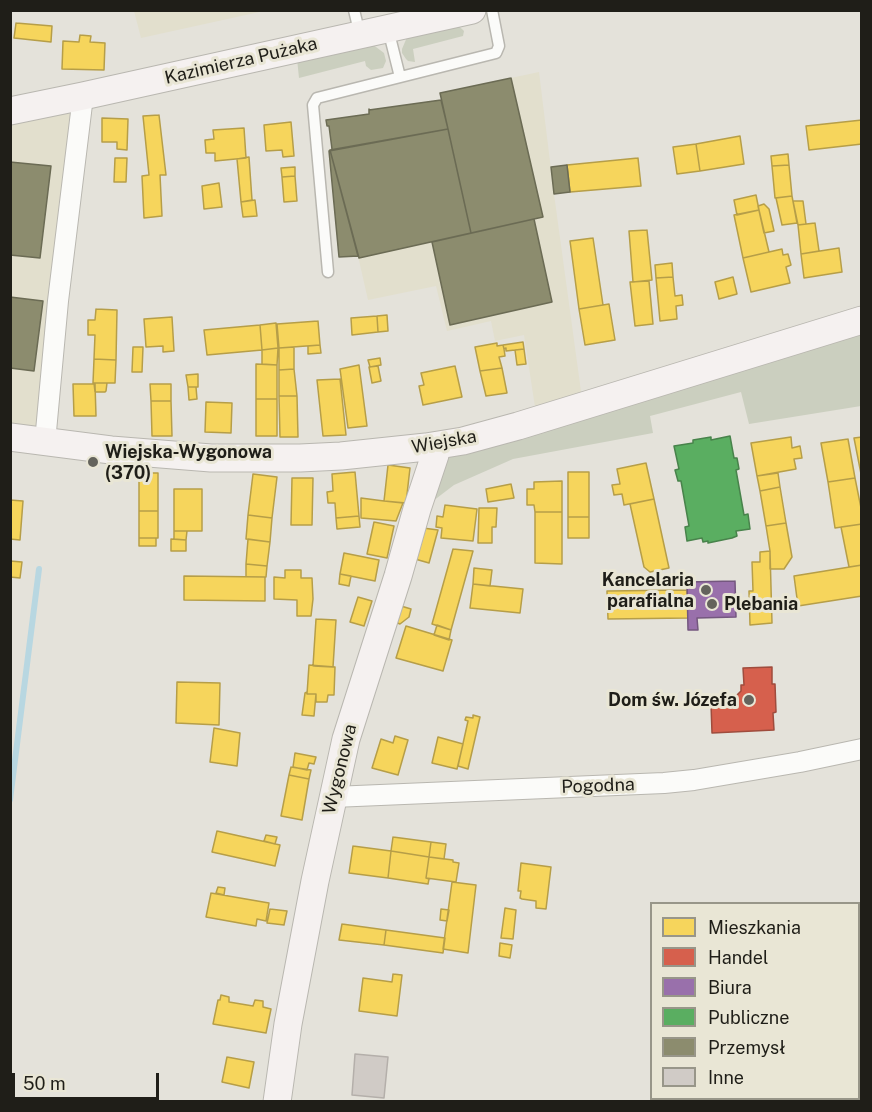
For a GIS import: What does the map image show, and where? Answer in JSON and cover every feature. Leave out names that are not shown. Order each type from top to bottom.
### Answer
[{"type":"street","name":"Kazimierza Pużaka","points":[[10,111],[83,96],[357,23],[390,25],[472,10]]},
{"type":"street","points":[[45,442],[59,290],[83,96]]},
{"type":"street","name":"Wiejska","points":[[10,436],[111,450],[211,458],[340,456],[435,446],[518,426],[861,320]]},
{"type":"street","name":"Wygonowa","points":[[277,1101],[315,881],[346,739],[435,455],[435,446]]},
{"type":"street","name":"Pogodna","points":[[333,797],[664,783],[800,762],[861,749]]},
{"type":"lane","points":[[328,272],[313,105],[317,98],[496,53],[499,46],[492,10]]},
{"type":"lane","points":[[390,25],[400,77]]},
{"type":"shaded area","points":[[134,10],[264,11],[141,38]]},
{"type":"shaded area","points":[[539,72],[583,406],[537,420],[524,335],[495,341],[491,321],[447,331],[436,286],[368,300],[358,256],[339,257],[329,149],[332,148],[326,120],[368,114],[369,109],[441,100],[440,93]]},
{"type":"shaded area","points":[[83,96],[45,442],[11,437],[10,111]]},
{"type":"green space","points":[[446,16],[464,31],[463,36],[413,49],[415,62],[408,61],[402,49],[413,23]]},
{"type":"green space","points":[[360,35],[384,53],[386,61],[383,68],[371,70],[366,66],[365,61],[299,78],[296,49]]},
{"type":"green space","points":[[861,320],[861,406],[749,424],[741,392],[650,416],[653,433],[513,459],[454,485],[433,501],[435,455]]},
{"type":"building: Mieszkania","points":[[16,23],[52,26],[51,42],[14,38]]},
{"type":"building: Mieszkania","points":[[80,35],[91,36],[90,42],[105,43],[104,70],[62,69],[63,41],[79,42]]},
{"type":"building: Mieszkania","points":[[159,115],[166,175],[160,175],[162,216],[144,218],[142,176],[149,175],[143,116]]},
{"type":"building: Mieszkania","points":[[102,118],[128,119],[127,150],[117,149],[117,142],[102,142]]},
{"type":"building: Mieszkania","points":[[862,120],[862,144],[809,150],[806,126]]},
{"type":"building: Mieszkania","points":[[291,122],[294,156],[283,157],[282,150],[266,151],[264,125]]},
{"type":"building: Mieszkania","points":[[244,128],[246,158],[215,161],[215,153],[206,153],[205,140],[214,139],[213,130]]},
{"type":"building: Mieszkania","points":[[740,136],[744,164],[700,171],[696,144]]},
{"type":"building: Mieszkania","points":[[696,144],[700,171],[677,174],[673,147]]},
{"type":"building: Mieszkania","points":[[788,154],[789,165],[772,166],[771,156]]},
{"type":"building: Mieszkania","points":[[249,157],[252,200],[241,202],[237,159]]},
{"type":"building: Mieszkania","points":[[115,158],[127,158],[126,182],[114,182]]},
{"type":"building: Mieszkania","points":[[638,158],[641,186],[570,192],[567,165]]},
{"type":"building: Mieszkania","points":[[789,165],[792,196],[775,198],[772,166]]},
{"type":"building: Mieszkania","points":[[295,167],[295,176],[282,177],[281,168]]},
{"type":"building: Mieszkania","points":[[295,176],[297,201],[284,202],[282,177]]},
{"type":"building: Mieszkania","points":[[219,183],[222,207],[204,209],[202,186]]},
{"type":"building: Mieszkania","points":[[756,195],[759,210],[737,215],[734,200]]},
{"type":"building: Mieszkania","points":[[792,196],[797,223],[782,225],[776,198]]},
{"type":"building: Mieszkania","points":[[255,200],[257,216],[243,217],[241,202]]},
{"type":"building: Mieszkania","points":[[793,201],[803,201],[806,224],[798,225]]},
{"type":"building: Mieszkania","points":[[764,204],[769,209],[774,231],[764,233],[758,206]]},
{"type":"building: Mieszkania","points":[[759,210],[769,252],[743,258],[734,215]]},
{"type":"building: Mieszkania","points":[[815,223],[819,251],[801,254],[798,225]]},
{"type":"building: Mieszkania","points":[[647,230],[652,280],[633,282],[629,231]]},
{"type":"building: Mieszkania","points":[[593,238],[603,305],[579,309],[570,241]]},
{"type":"building: Mieszkania","points":[[839,248],[842,272],[804,278],[801,254]]},
{"type":"building: Mieszkania","points":[[782,249],[783,255],[788,254],[791,265],[786,267],[790,283],[751,292],[743,258]]},
{"type":"building: Mieszkania","points":[[672,263],[673,277],[656,278],[655,265]]},
{"type":"building: Mieszkania","points":[[673,277],[675,296],[682,295],[683,305],[676,306],[677,319],[660,321],[656,278]]},
{"type":"building: Mieszkania","points":[[733,277],[737,294],[719,299],[715,282]]},
{"type":"building: Mieszkania","points":[[649,281],[653,324],[635,326],[630,282]]},
{"type":"building: Mieszkania","points":[[609,304],[615,340],[585,345],[579,309]]},
{"type":"building: Mieszkania","points":[[96,309],[117,310],[116,360],[94,359],[95,335],[88,335],[88,320],[95,320]]},
{"type":"building: Mieszkania","points":[[387,315],[388,331],[378,332],[377,316]]},
{"type":"building: Mieszkania","points":[[377,316],[378,332],[352,335],[351,318]]},
{"type":"building: Mieszkania","points":[[172,317],[174,351],[163,352],[163,346],[146,347],[144,319]]},
{"type":"building: Mieszkania","points":[[318,321],[320,345],[279,348],[277,324]]},
{"type":"building: Mieszkania","points":[[276,323],[278,348],[262,350],[260,325]]},
{"type":"building: Mieszkania","points":[[260,325],[262,350],[207,355],[204,330]]},
{"type":"building: Mieszkania","points":[[523,342],[524,349],[506,351],[506,348],[504,349],[503,345]]},
{"type":"building: Mieszkania","points":[[497,343],[497,346],[503,345],[504,349],[505,356],[499,357],[502,368],[480,371],[475,347]]},
{"type":"building: Mieszkania","points":[[320,345],[321,353],[308,354],[308,346]]},
{"type":"building: Mieszkania","points":[[133,347],[143,347],[142,372],[132,372]]},
{"type":"building: Mieszkania","points":[[294,347],[294,369],[279,370],[279,348]]},
{"type":"building: Mieszkania","points":[[278,348],[277,365],[262,364],[262,350]]},
{"type":"building: Mieszkania","points":[[524,349],[526,364],[517,365],[515,350]]},
{"type":"building: Mieszkania","points":[[380,358],[381,365],[370,367],[368,360]]},
{"type":"building: Mieszkania","points":[[94,359],[116,360],[115,383],[93,383]]},
{"type":"building: Mieszkania","points":[[256,364],[277,365],[277,399],[256,399]]},
{"type":"building: Mieszkania","points":[[359,365],[367,426],[348,428],[340,369]]},
{"type":"building: Mieszkania","points":[[378,366],[381,381],[372,383],[369,367]]},
{"type":"building: Mieszkania","points":[[455,366],[462,397],[423,405],[419,386],[424,385],[421,373]]},
{"type":"building: Mieszkania","points":[[502,368],[507,393],[486,396],[480,371]]},
{"type":"building: Mieszkania","points":[[294,369],[297,396],[279,396],[279,370]]},
{"type":"building: Mieszkania","points":[[198,374],[198,387],[188,387],[186,375]]},
{"type":"building: Mieszkania","points":[[340,379],[346,435],[323,436],[317,380]]},
{"type":"building: Mieszkania","points":[[94,383],[107,383],[106,391],[95,392]]},
{"type":"building: Mieszkania","points":[[73,384],[95,384],[96,416],[74,416]]},
{"type":"building: Mieszkania","points":[[150,384],[171,384],[171,401],[151,401]]},
{"type":"building: Mieszkania","points":[[188,387],[196,387],[197,399],[189,400]]},
{"type":"building: Mieszkania","points":[[279,396],[297,396],[298,437],[280,437]]},
{"type":"building: Mieszkania","points":[[256,399],[277,399],[277,436],[256,436]]},
{"type":"building: Mieszkania","points":[[151,401],[171,401],[172,436],[152,436]]},
{"type":"building: Mieszkania","points":[[206,402],[232,403],[231,433],[205,432]]},
{"type":"building: Mieszkania","points":[[791,437],[792,448],[800,446],[802,458],[794,459],[796,469],[757,476],[751,443]]},
{"type":"building: Mieszkania","points":[[862,437],[862,479],[854,438]]},
{"type":"building: Mieszkania","points":[[848,439],[855,478],[828,482],[821,443]]},
{"type":"building: Mieszkania","points":[[646,463],[654,499],[624,505],[622,494],[614,495],[612,485],[620,484],[617,469]]},
{"type":"building: Mieszkania","points":[[388,465],[410,468],[406,503],[384,501]]},
{"type":"building: Mieszkania","points":[[355,472],[359,516],[336,518],[335,503],[328,503],[327,492],[333,491],[332,474]]},
{"type":"building: Mieszkania","points":[[568,472],[589,472],[589,517],[568,517]]},
{"type":"building: Mieszkania","points":[[139,473],[158,473],[158,511],[139,511]]},
{"type":"building: Mieszkania","points":[[778,473],[780,487],[760,491],[757,476]]},
{"type":"building: Mieszkania","points":[[253,474],[277,477],[272,518],[248,515]]},
{"type":"building: Mieszkania","points":[[292,478],[313,478],[312,525],[291,525]]},
{"type":"building: Mieszkania","points":[[855,478],[862,524],[835,528],[828,482]]},
{"type":"building: Mieszkania","points":[[562,481],[562,512],[535,512],[534,505],[527,505],[527,489],[534,489],[534,482]]},
{"type":"building: Mieszkania","points":[[511,484],[514,498],[488,502],[486,489]]},
{"type":"building: Mieszkania","points":[[780,487],[786,523],[766,526],[760,491]]},
{"type":"building: Mieszkania","points":[[174,489],[202,489],[202,531],[174,531]]},
{"type":"building: Mieszkania","points":[[361,498],[403,503],[396,521],[361,518]]},
{"type":"building: Mieszkania","points":[[654,499],[669,568],[650,572],[644,567],[630,504]]},
{"type":"building: Mieszkania","points":[[10,500],[23,501],[20,540],[10,539]]},
{"type":"building: Mieszkania","points":[[445,505],[477,509],[473,541],[441,538],[442,528],[436,527],[437,516],[443,517]]},
{"type":"building: Mieszkania","points":[[479,508],[497,508],[496,527],[492,527],[492,543],[478,543]]},
{"type":"building: Mieszkania","points":[[139,511],[158,511],[158,538],[139,538]]},
{"type":"building: Mieszkania","points":[[535,512],[562,512],[562,564],[535,563]]},
{"type":"building: Mieszkania","points":[[248,515],[272,518],[270,542],[246,539]]},
{"type":"building: Mieszkania","points":[[359,516],[360,527],[337,529],[336,518]]},
{"type":"building: Mieszkania","points":[[568,517],[589,517],[589,538],[568,538]]},
{"type":"building: Mieszkania","points":[[374,522],[394,526],[387,558],[367,554]]},
{"type":"building: Mieszkania","points":[[786,523],[792,557],[784,569],[770,569],[766,526]]},
{"type":"building: Mieszkania","points":[[862,524],[862,565],[849,567],[841,527]]},
{"type":"building: Mieszkania","points":[[423,528],[438,530],[429,563],[415,559]]},
{"type":"building: Mieszkania","points":[[174,531],[187,531],[186,540],[174,539]]},
{"type":"building: Mieszkania","points":[[139,538],[156,538],[156,546],[139,546]]},
{"type":"building: Mieszkania","points":[[171,539],[186,540],[186,551],[171,551]]},
{"type":"building: Mieszkania","points":[[248,539],[270,542],[267,566],[246,564]]},
{"type":"building: Mieszkania","points":[[453,549],[473,551],[451,630],[432,624]]},
{"type":"building: Mieszkania","points":[[770,551],[772,623],[750,625],[749,591],[753,591],[752,562],[760,562],[760,552]]},
{"type":"building: Mieszkania","points":[[344,553],[379,560],[375,581],[340,574]]},
{"type":"building: Mieszkania","points":[[10,561],[22,562],[20,578],[10,577]]},
{"type":"building: Mieszkania","points":[[246,564],[267,566],[266,577],[246,577]]},
{"type":"building: Mieszkania","points":[[862,565],[862,596],[798,606],[794,576]]},
{"type":"building: Mieszkania","points":[[474,568],[492,570],[490,586],[473,584]]},
{"type":"building: Mieszkania","points":[[285,570],[301,570],[301,578],[312,578],[311,616],[297,616],[297,600],[274,599],[274,577],[285,578]]},
{"type":"building: Mieszkania","points":[[340,574],[351,576],[349,586],[339,584]]},
{"type":"building: Mieszkania","points":[[184,576],[265,577],[265,601],[184,600]]},
{"type":"building: Mieszkania","points":[[473,584],[523,589],[520,613],[470,608]]},
{"type":"building: Mieszkania","points":[[687,590],[688,618],[608,619],[607,591]]},
{"type":"building: Mieszkania","points":[[358,597],[372,601],[364,626],[350,622]]},
{"type":"building: Mieszkania","points":[[401,606],[411,609],[409,617],[400,624],[395,622]]},
{"type":"building: Mieszkania","points":[[316,619],[336,620],[333,667],[313,666]]},
{"type":"building: Mieszkania","points":[[437,625],[451,630],[449,640],[434,635]]},
{"type":"building: Mieszkania","points":[[406,626],[452,640],[443,671],[396,658]]},
{"type":"building: Mieszkania","points":[[309,665],[335,667],[334,695],[328,695],[327,702],[316,702],[316,694],[307,694]]},
{"type":"building: Mieszkania","points":[[177,682],[220,683],[219,725],[176,723]]},
{"type":"building: Mieszkania","points":[[307,692],[307,694],[316,694],[314,716],[302,715]]},
{"type":"building: Mieszkania","points":[[473,715],[480,717],[468,769],[458,766],[468,721],[465,720],[466,717],[473,718]]},
{"type":"building: Mieszkania","points":[[214,728],[240,733],[237,766],[210,762]]},
{"type":"building: Mieszkania","points":[[395,736],[408,740],[398,775],[372,768],[381,739],[393,743]]},
{"type":"building: Mieszkania","points":[[438,737],[463,744],[457,769],[432,763]]},
{"type":"building: Mieszkania","points":[[295,753],[316,757],[314,764],[309,763],[307,770],[293,767]]},
{"type":"building: Mieszkania","points":[[291,767],[311,770],[309,779],[289,775]]},
{"type":"building: Mieszkania","points":[[289,775],[309,779],[302,820],[281,816]]},
{"type":"building: Mieszkania","points":[[217,831],[280,845],[275,866],[212,852]]},
{"type":"building: Mieszkania","points":[[266,835],[277,837],[275,844],[264,841]]},
{"type":"building: Mieszkania","points":[[393,837],[431,842],[429,857],[391,851]]},
{"type":"building: Mieszkania","points":[[431,842],[446,844],[444,859],[429,857]]},
{"type":"building: Mieszkania","points":[[353,846],[391,851],[388,878],[349,873]]},
{"type":"building: Mieszkania","points":[[391,851],[429,857],[426,878],[429,879],[428,884],[388,878]]},
{"type":"building: Mieszkania","points":[[429,857],[459,863],[456,882],[426,878]]},
{"type":"building: Mieszkania","points":[[521,863],[551,867],[546,909],[536,908],[536,901],[520,898],[521,891],[518,891]]},
{"type":"building: Mieszkania","points":[[452,882],[476,885],[468,953],[443,949]]},
{"type":"building: Mieszkania","points":[[218,887],[225,888],[224,895],[216,893]]},
{"type":"building: Mieszkania","points":[[211,893],[269,903],[266,921],[257,919],[256,926],[206,917]]},
{"type":"building: Mieszkania","points":[[505,908],[516,910],[513,939],[501,938]]},
{"type":"building: Mieszkania","points":[[270,909],[287,911],[284,925],[267,923]]},
{"type":"building: Mieszkania","points":[[441,909],[449,910],[447,921],[440,920]]},
{"type":"building: Mieszkania","points":[[342,924],[386,930],[384,945],[339,940]]},
{"type":"building: Mieszkania","points":[[386,930],[445,938],[443,953],[384,945]]},
{"type":"building: Mieszkania","points":[[500,943],[512,945],[510,958],[499,956]]},
{"type":"building: Mieszkania","points":[[393,974],[402,975],[397,1016],[359,1011],[363,978],[392,982]]},
{"type":"building: Mieszkania","points":[[221,995],[229,997],[229,1002],[253,1006],[255,1000],[263,1001],[263,1007],[271,1009],[266,1033],[213,1024]]},
{"type":"building: Mieszkania","points":[[227,1057],[254,1062],[249,1088],[222,1082]]},
{"type":"building: Handel","name":"Dom św. Józefa","points":[[772,667],[776,712],[773,713],[774,730],[712,733],[711,704],[723,704],[722,697],[736,696],[741,691],[741,685],[744,685],[743,668]]},
{"type":"building: Biura","name":"Plebania","points":[[735,581],[736,617],[697,618],[698,630],[688,630],[687,582]]},
{"type":"building: Publiczne","points":[[730,436],[734,458],[737,458],[739,469],[736,470],[744,515],[748,514],[750,529],[736,531],[737,536],[732,538],[708,543],[708,541],[703,542],[702,538],[687,541],[685,527],[689,526],[681,481],[678,481],[675,470],[679,469],[674,446],[693,443],[693,440],[711,437],[711,440]]},
{"type":"building: Przemysł","points":[[511,78],[543,217],[471,233],[440,93]]},
{"type":"building: Przemysł","points":[[441,100],[448,129],[329,151],[332,149],[326,120],[369,114],[369,110]]},
{"type":"building: Przemysł","points":[[448,129],[471,233],[359,258],[330,150]]},
{"type":"building: Przemysł","points":[[330,150],[358,256],[339,257]]},
{"type":"building: Przemysł","points":[[10,162],[51,166],[40,258],[10,255]]},
{"type":"building: Przemysł","points":[[567,165],[570,192],[554,194],[551,167]]},
{"type":"building: Przemysł","points":[[534,219],[552,302],[450,325],[432,242]]},
{"type":"building: Przemysł","points":[[10,297],[43,301],[34,371],[10,368]]},
{"type":"building: Inne","points":[[355,1054],[388,1057],[384,1098],[352,1095]]},
{"type":"waterway","points":[[10,800],[39,569]]},
{"type":"place","name":"Wiejska-Wygonowa (370)","points":[[93,462]]},
{"type":"place","name":"Kancelaria parafialna","points":[[706,590]]},
{"type":"place","name":"Plebania","points":[[712,604]]},
{"type":"place","name":"Dom św. Józefa","points":[[749,700]]}]
